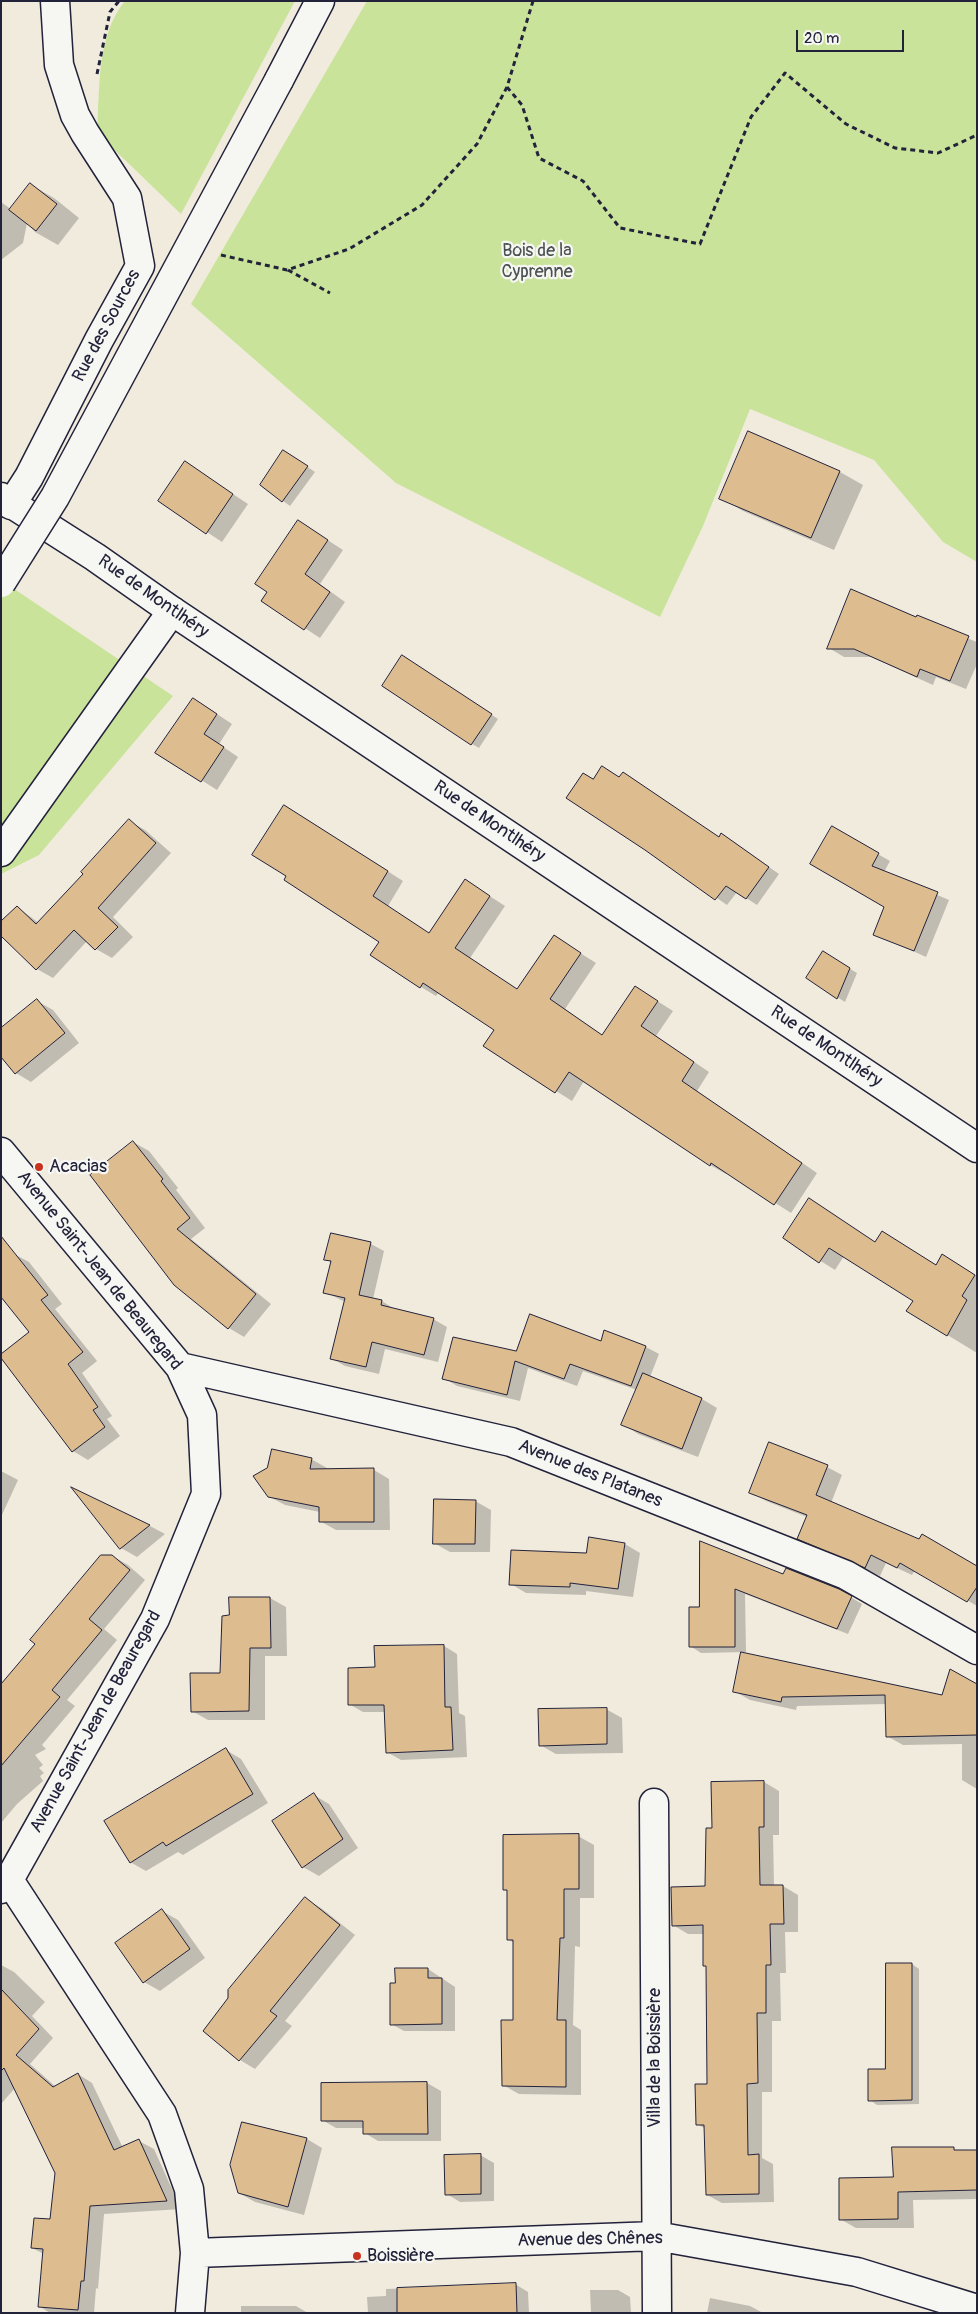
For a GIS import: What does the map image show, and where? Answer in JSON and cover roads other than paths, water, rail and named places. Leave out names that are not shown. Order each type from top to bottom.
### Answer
[{"type":"street","name":"Rue des Sources","points":[[6,501],[29,477],[99,340],[140,266],[127,198],[84,134],[75,115],[59,65],[55,1]]},
{"type":"street","points":[[1,583],[55,497],[320,1]]},
{"type":"street","name":"Rue de Montlhéry","points":[[6,501],[95,557],[172,611],[977,1148]]},
{"type":"street","points":[[1,852],[172,611]]},
{"type":"street","name":"Avenue Saint-Jean de Beauregard","points":[[1,1152],[180,1367],[202,1414],[206,1494],[155,1619],[5,1885],[162,2114],[189,2189],[195,2253],[190,2313]]},
{"type":"street","name":"Avenue des Platanes","points":[[180,1367],[511,1442],[846,1575],[977,1650]]},
{"type":"street","name":"Villa de la Boissière","points":[[654,1803],[658,2313]]},
{"type":"street","name":"Avenue des Chênes","points":[[195,2253],[656,2236],[857,2272],[977,2310]]},
{"type":"place","name":"Acacias","points":[[39,1167]]},
{"type":"place","name":"Boissière","points":[[357,2256]]},
{"type":"park label","name":"Bois de la Cyprenne","points":[[537,261]]}]
